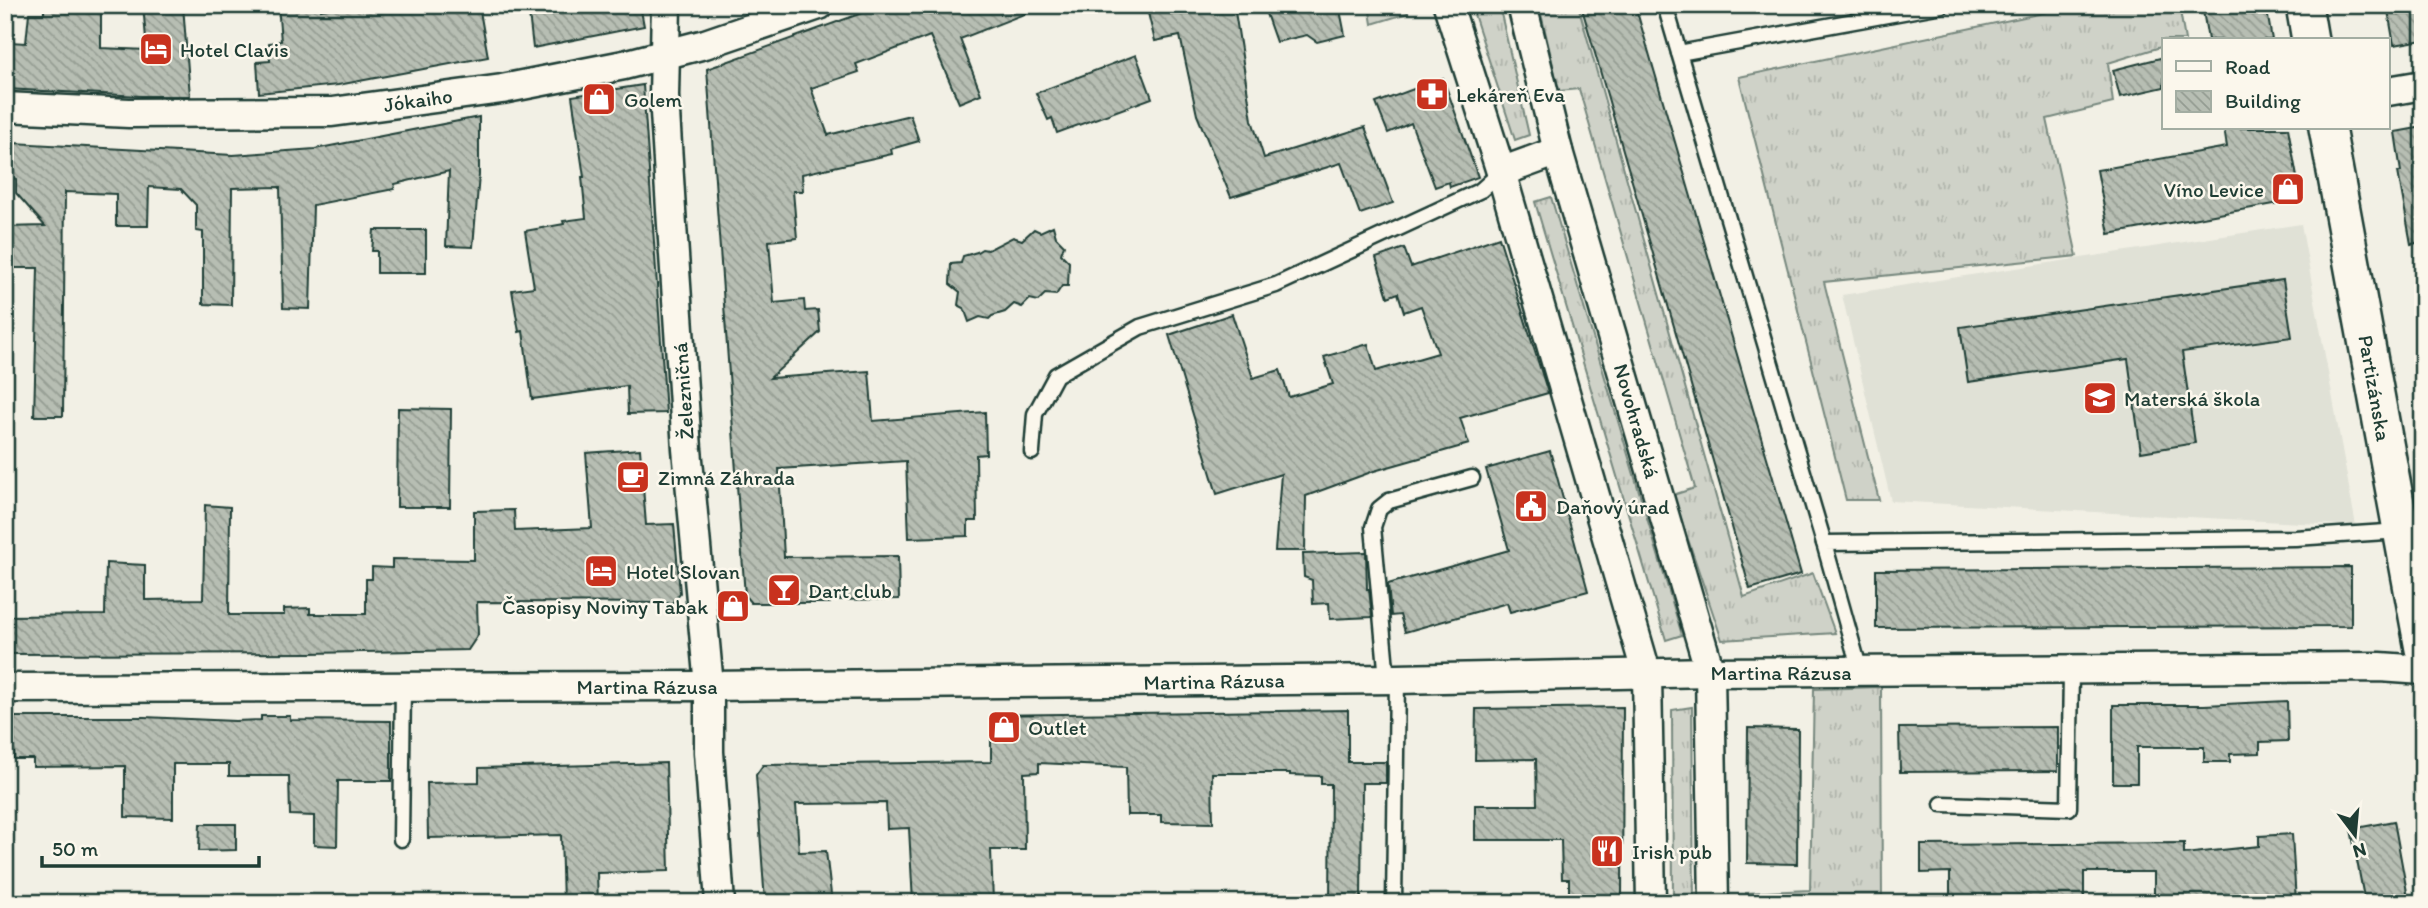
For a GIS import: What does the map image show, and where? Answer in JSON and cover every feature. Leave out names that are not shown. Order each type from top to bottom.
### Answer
[{"type":"street","name":"Železničná","points":[[666,5],[664,96],[684,409],[709,686],[709,752],[720,903]]},
{"type":"street","name":"Jókaiho","points":[[5,107],[129,113],[332,112],[502,89],[665,55],[819,5]]},
{"type":"street","points":[[1448,5],[1502,172],[1647,675],[1651,903]]},
{"type":"street","name":"Novohradská","points":[[1522,5],[1558,151],[1710,672],[1714,903]]},
{"type":"street","points":[[2304,5],[2311,38]]},
{"type":"street","points":[[2390,91],[2423,85]]},
{"type":"street","name":"Partizánska","points":[[2327,130],[2423,649]]},
{"type":"street","points":[[1502,172],[1558,151]]},
{"type":"street","name":"Martina Rázusa","points":[[5,688],[709,686],[1392,679],[1710,672],[2380,667],[2423,670]]},
{"type":"lane","points":[[1665,5],[1860,671]]},
{"type":"lane","points":[[1679,52],[1942,5]]},
{"type":"lane","points":[[1032,452],[1035,414],[1056,375],[1140,327],[1276,285],[1481,190],[1502,172]]},
{"type":"lane","points":[[1394,903],[1392,679],[1373,527],[1378,509],[1389,500],[1472,478]]},
{"type":"lane","points":[[1824,543],[2295,538],[2401,531]]},
{"type":"lane","points":[[1942,804],[2069,808],[2071,671]]},
{"type":"lane","points":[[401,839],[403,686]]},
{"type":"shaded area","name":"Materská škola","points":[[2301,224],[2356,526],[1891,501],[1842,295]]},
{"type":"green space","points":[[1369,5],[1405,5],[1408,13],[1372,24]]},
{"type":"green space","points":[[1471,5],[1499,5],[1529,135],[1515,140]]},
{"type":"green space","points":[[1539,5],[1578,5],[1744,597],[1813,573],[1835,633],[1722,640],[1673,495],[1695,488],[1579,89],[1559,91]]},
{"type":"green space","points":[[2081,5],[2179,5],[2185,38],[2162,38],[2162,47],[2108,63],[2113,103],[2047,119],[2077,256],[1824,282],[1879,500],[1846,500],[1739,77]]},
{"type":"green space","points":[[1551,197],[1682,635],[1666,640],[1535,202]]},
{"type":"green space","points":[[1881,687],[1882,903],[1746,903],[1746,893],[1810,890],[1814,689]]},
{"type":"green space","points":[[1692,707],[1694,903],[1673,903],[1672,710]]},
{"type":"building","points":[[44,5],[88,5],[89,13],[101,12],[101,48],[147,50],[143,5],[183,5],[190,96],[5,89],[5,51],[8,51],[10,42],[26,43],[29,13],[44,13]]},
{"type":"building","points":[[278,5],[321,5],[321,10],[345,5],[479,5],[488,57],[338,85],[259,93],[257,62],[270,61],[269,43],[281,41]]},
{"type":"building","points":[[528,5],[640,5],[644,26],[533,48]]},
{"type":"building","points":[[884,5],[1042,7],[960,39],[981,94],[959,103],[930,36],[856,64],[859,72],[811,88],[828,135],[910,115],[919,141],[891,149],[892,154],[802,174],[803,191],[793,191],[797,238],[769,241],[774,303],[804,300],[805,311],[818,310],[820,332],[770,378],[869,371],[873,421],[985,412],[986,454],[976,455],[977,521],[968,521],[968,536],[909,538],[906,461],[779,469],[784,557],[898,556],[899,599],[830,600],[830,603],[751,603],[745,596],[707,69]]},
{"type":"building","points":[[1146,5],[1234,5],[1252,120],[1264,158],[1365,127],[1393,203],[1360,214],[1341,163],[1231,197],[1197,115],[1180,36],[1155,41]]},
{"type":"building","points":[[1263,5],[1339,5],[1345,35],[1317,42],[1307,35],[1276,42]]},
{"type":"building","points":[[1581,5],[1635,5],[1801,574],[1750,589]]},
{"type":"building","points":[[2202,5],[2266,5],[2272,38],[2208,38]]},
{"type":"building","points":[[2387,5],[2423,5],[2423,40],[2394,45]]},
{"type":"building","points":[[1136,55],[1152,98],[1057,133],[1052,118],[1048,120],[1036,93]]},
{"type":"building","points":[[2162,58],[2162,87],[2120,97],[2113,70]]},
{"type":"building","points":[[1443,78],[1478,177],[1450,187],[1449,182],[1435,187],[1411,123],[1388,133],[1376,103]]},
{"type":"building","points":[[643,85],[666,413],[628,414],[627,386],[532,399],[523,331],[519,332],[512,290],[534,287],[525,231],[586,218],[584,177],[572,96]]},
{"type":"building","points":[[479,117],[479,175],[473,247],[446,246],[449,171],[395,184],[394,189],[313,205],[310,309],[283,308],[280,187],[232,188],[231,305],[203,304],[203,232],[196,231],[196,205],[181,189],[149,187],[148,226],[116,226],[116,194],[65,192],[63,416],[34,416],[38,268],[5,268],[5,227],[45,226],[16,193],[16,179],[12,178],[14,143],[233,155],[315,149]]},
{"type":"building","points":[[2423,127],[2423,242],[2411,244],[2398,172],[2401,172],[2395,132]]},
{"type":"building","points":[[2224,130],[2288,130],[2301,199],[2109,234],[2097,170],[2227,147]]},
{"type":"building","points":[[1053,226],[1056,237],[1064,245],[1061,254],[1069,262],[1068,286],[1062,286],[1056,295],[1045,294],[1038,301],[1030,299],[1022,307],[1014,304],[1005,312],[989,319],[980,317],[969,322],[964,308],[958,305],[960,292],[950,284],[951,264],[961,263],[963,256],[982,249],[988,250],[1013,237],[1022,240],[1034,229],[1040,232]]},
{"type":"building","points":[[374,230],[426,230],[426,273],[377,273],[377,251],[372,251]]},
{"type":"building","points":[[1499,237],[1548,393],[1460,418],[1469,444],[1374,471],[1306,496],[1305,551],[1275,551],[1281,474],[1217,494],[1169,335],[1232,314],[1253,378],[1280,370],[1289,397],[1333,384],[1324,357],[1368,344],[1376,371],[1438,353],[1421,306],[1404,312],[1398,293],[1388,297],[1376,258],[1404,248],[1411,267]]},
{"type":"building","points":[[2283,280],[2292,337],[2182,352],[2195,443],[2141,452],[2128,359],[1968,382],[1960,327]]},
{"type":"building","points":[[398,408],[451,409],[450,507],[397,507]]},
{"type":"building","points":[[640,449],[646,525],[674,524],[680,593],[672,603],[477,602],[478,635],[468,650],[5,654],[5,616],[105,615],[106,563],[145,565],[145,600],[203,599],[205,505],[230,507],[229,615],[284,615],[284,609],[310,608],[310,614],[366,614],[366,579],[372,579],[372,567],[392,568],[392,559],[474,560],[474,511],[514,510],[515,531],[592,528],[586,453]]},
{"type":"building","points":[[1550,451],[1588,591],[1510,612],[1507,603],[1405,632],[1400,615],[1391,616],[1388,584],[1509,550],[1486,469]]},
{"type":"building","points":[[1366,552],[1367,589],[1372,617],[1330,619],[1329,603],[1313,604],[1312,580],[1304,577],[1303,554]]},
{"type":"building","points":[[2351,567],[2351,626],[1876,628],[1876,570]]},
{"type":"building","points":[[2287,701],[2288,741],[2260,742],[2260,753],[2230,754],[2230,762],[2204,762],[2204,747],[2137,747],[2137,783],[2113,783],[2113,705]]},
{"type":"building","points":[[1623,707],[1622,900],[1569,902],[1569,879],[1562,879],[1561,840],[1475,840],[1475,805],[1537,805],[1536,759],[1475,760],[1476,709]]},
{"type":"building","points":[[1348,710],[1348,762],[1386,762],[1386,783],[1362,783],[1361,903],[1330,903],[1331,784],[1321,784],[1321,776],[1290,773],[1212,773],[1213,823],[1161,822],[1161,815],[1127,815],[1126,767],[1039,763],[1039,772],[1024,773],[1025,850],[991,850],[993,901],[913,903],[909,828],[887,829],[886,803],[796,804],[799,852],[826,851],[832,903],[765,903],[756,775],[763,765],[991,762],[991,723],[998,715]]},
{"type":"building","points":[[261,716],[290,716],[290,720],[391,721],[391,781],[338,781],[337,846],[314,845],[314,816],[290,815],[289,776],[229,776],[229,764],[173,764],[173,818],[125,817],[125,766],[33,767],[33,759],[14,759],[14,752],[5,752],[5,717],[144,717],[235,721],[261,720]]},
{"type":"building","points":[[2058,727],[2058,771],[1900,772],[1899,728]]},
{"type":"building","points":[[1748,728],[1798,729],[1797,864],[1747,863]]},
{"type":"building","points":[[666,763],[669,871],[597,873],[598,903],[563,903],[561,835],[428,838],[427,783],[479,782],[479,768]]},
{"type":"building","points":[[2394,821],[2409,903],[2365,903],[2351,829]]},
{"type":"building","points":[[200,824],[236,824],[236,850],[199,851]]},
{"type":"building","points":[[2292,834],[2296,903],[2154,903],[2154,872],[2084,872],[2084,903],[1950,903],[1950,872],[1921,873],[1921,845],[2184,843],[2184,854],[2259,846],[2259,836]]},
{"type":"place","name":"Hotel Clavis","points":[[156,49]]},
{"type":"place","name":"Lekáreň Eva","points":[[1432,94]]},
{"type":"place","name":"Golem","points":[[599,99]]},
{"type":"place","name":"Víno Levice","points":[[2288,189]]},
{"type":"place","name":"Materská škola","points":[[2100,398]]},
{"type":"place","name":"Zimná Záhrada","points":[[633,477]]},
{"type":"place","name":"Daňový úrad","points":[[1531,506]]},
{"type":"place","name":"Hotel Slovan","points":[[601,571]]},
{"type":"place","name":"Dart club","points":[[784,590]]},
{"type":"place","name":"Časopisy Noviny Tabak","points":[[733,606]]},
{"type":"place","name":"Outlet","points":[[1004,727]]},
{"type":"place","name":"Irish pub","points":[[1607,851]]}]
